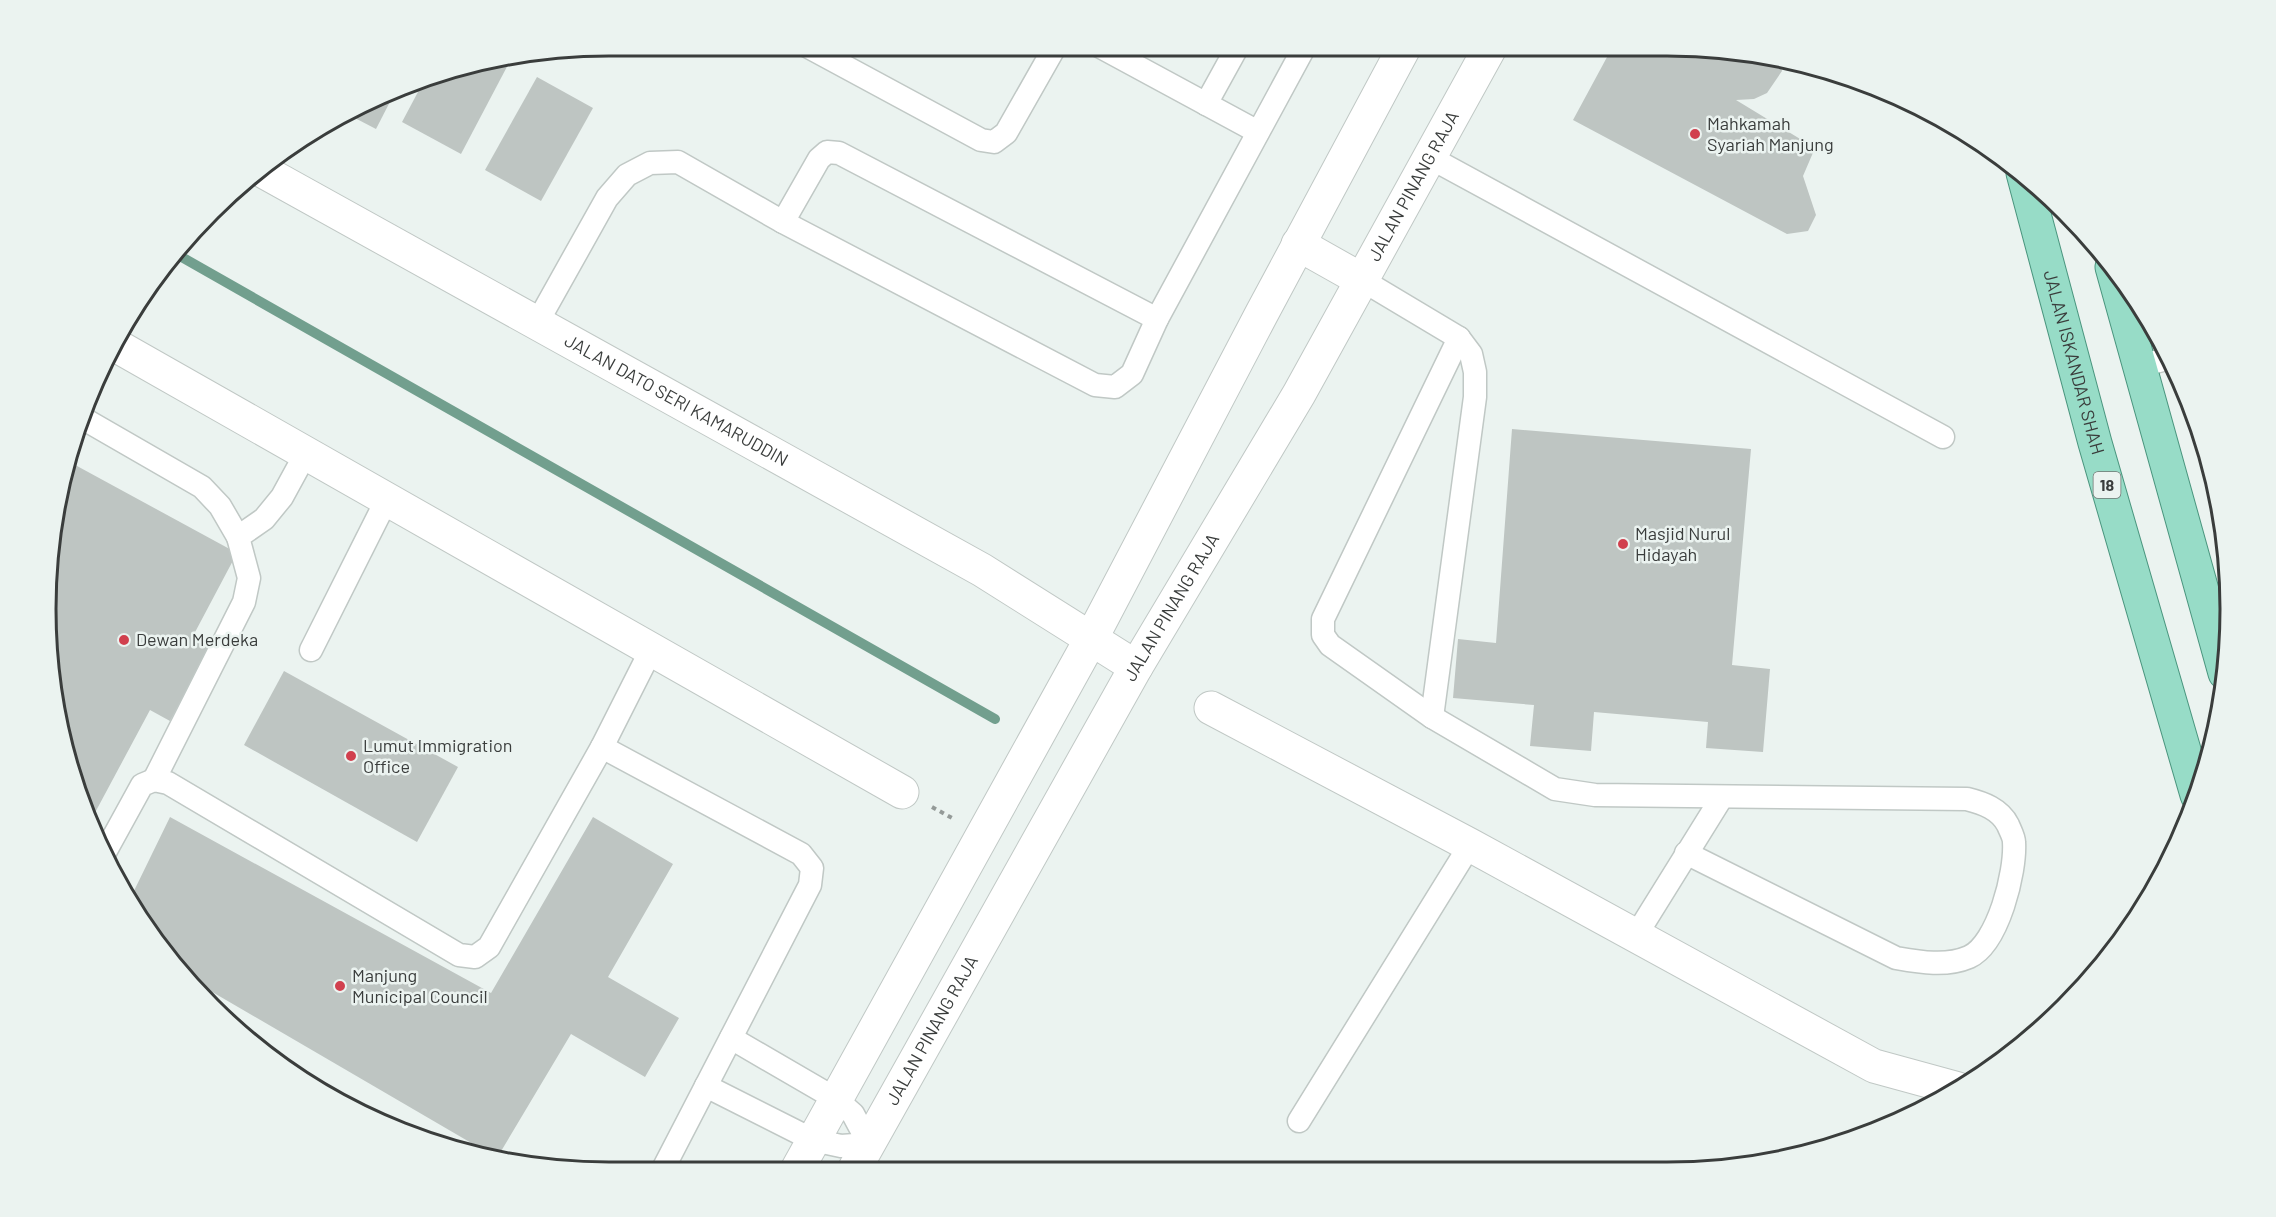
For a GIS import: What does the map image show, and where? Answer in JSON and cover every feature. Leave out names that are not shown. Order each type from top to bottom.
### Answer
[{"type":"main road","points":[[2012,176],[2056,298]]},
{"type":"main road","name":"JALAN ISKANDAR SHAH","points":[[2027,189],[2095,443],[2193,780]]},
{"type":"main road","points":[[2128,303],[2155,362],[2219,646]]},
{"type":"street","points":[[801,1162],[1091,639],[1298,244],[1400,56]]},
{"type":"street","name":"JALAN PINANG RAJA","points":[[862,1157],[1136,667],[1299,394],[1486,56]]},
{"type":"street","name":"JALAN DATO SERI KAMARUDDIN","points":[[267,174],[982,570],[1136,667]]},
{"type":"street","points":[[1298,244],[1362,280]]},
{"type":"street","points":[[121,348],[902,792]]},
{"type":"street","points":[[1211,708],[1470,845],[1874,1066],[1946,1086]]},
{"type":"lane","points":[[825,56],[981,140],[994,142],[1006,133],[1050,56]]},
{"type":"lane","points":[[1117,56],[1258,132]]},
{"type":"lane","points":[[1206,104],[1232,56]]},
{"type":"lane","points":[[537,323],[607,198],[627,175],[650,163],[678,162],[783,222],[1095,385],[1115,387],[1132,374],[1157,320],[1300,56]]},
{"type":"lane","points":[[783,222],[819,159],[827,152],[839,153],[1157,320]]},
{"type":"lane","points":[[1430,157],[1943,436]]},
{"type":"lane","points":[[1362,280],[1459,338],[1471,354],[1474,372],[1475,397],[1432,717]]},
{"type":"lane","points":[[1459,338],[1323,619],[1323,635],[1330,645],[1432,717],[1555,789],[1595,795],[1967,799],[1988,804],[2007,822],[2014,841],[2011,874],[1999,918],[1983,947],[1969,957],[1947,963],[1896,958],[1686,853]]},
{"type":"lane","points":[[88,422],[202,487],[220,506],[238,537],[249,578],[244,602],[154,780]]},
{"type":"lane","points":[[238,537],[264,519],[282,497],[306,453]]},
{"type":"lane","points":[[311,650],[387,499]]},
{"type":"lane","points":[[109,845],[141,785],[154,780],[168,783],[459,955],[475,957],[489,947],[602,747],[651,650]]},
{"type":"lane","points":[[602,747],[801,855],[812,868],[810,885],[667,1162]]},
{"type":"lane","points":[[1635,937],[1722,797]]},
{"type":"lane","points":[[1299,1121],[1470,845]]},
{"type":"lane","points":[[731,1038],[836,1099],[853,1114],[862,1157]]},
{"type":"lane","points":[[706,1086],[813,1140],[841,1146],[862,1157]]},
{"type":"path","points":[[902,792],[984,834]]},
{"type":"building","name":"Mahkamah Syariah Manjung","points":[[1608,56],[1704,57],[1740,60],[1781,67],[1782,71],[1767,93],[1754,99],[1736,100],[1815,148],[1803,176],[1816,215],[1808,231],[1787,234],[1573,120]]},
{"type":"building","points":[[508,65],[461,154],[402,122],[419,89],[465,74]]},
{"type":"building","points":[[537,77],[593,108],[541,201],[485,170]]},
{"type":"building","points":[[390,101],[376,129],[355,118]]},
{"type":"building","name":"Masjid Nurul Hidayah","points":[[1512,429],[1751,449],[1732,665],[1770,669],[1763,752],[1706,748],[1708,722],[1594,712],[1591,751],[1530,746],[1534,705],[1453,698],[1458,639],[1496,643]]},
{"type":"building","name":"Dewan Merdeka","points":[[74,464],[237,553],[193,636],[211,645],[170,721],[150,710],[95,812],[74,752],[60,681],[57,645],[56,608],[60,536]]},
{"type":"building","name":"Lumut Immigration Office","points":[[284,671],[458,767],[417,842],[244,745]]},
{"type":"building","name":"Manjung Municipal Council","points":[[170,817],[491,993],[593,817],[673,864],[608,977],[679,1018],[645,1077],[571,1034],[501,1151],[475,1145],[207,989],[170,945],[134,891]]},
{"type":"waterway","points":[[182,257],[995,719]]},
{"type":"place","name":"Mahkamah Syariah Manjung","points":[[1695,134]]},
{"type":"place","name":"Masjid Nurul Hidayah","points":[[1623,544]]},
{"type":"place","name":"Dewan Merdeka","points":[[124,640]]},
{"type":"place","name":"Lumut Immigration Office","points":[[351,756]]},
{"type":"place","name":"Manjung Municipal Council","points":[[340,986]]}]
